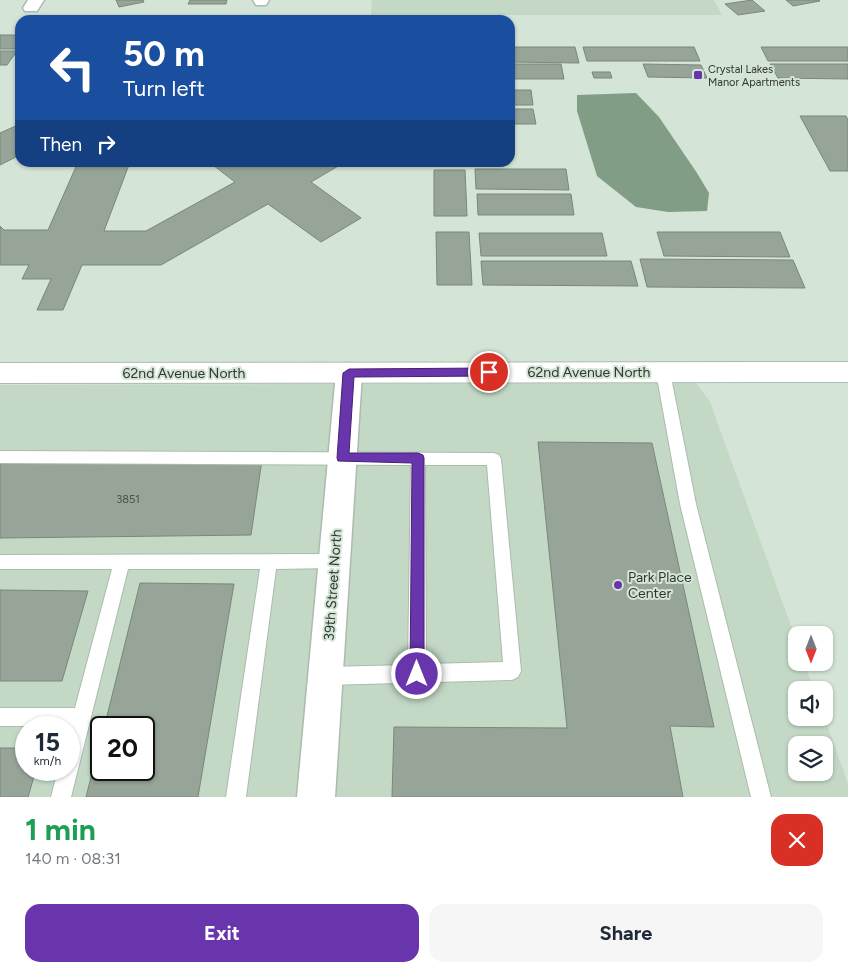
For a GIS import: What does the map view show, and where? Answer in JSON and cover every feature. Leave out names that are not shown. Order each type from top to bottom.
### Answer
[{"type":"street","name":"62nd Avenue North","points":[[0,374],[848,372]]},
{"type":"street","name":"39th Street North","points":[[316,797],[349,373]]},
{"type":"lane","points":[[663,372],[688,504],[761,797]]},
{"type":"lane","points":[[0,456],[494,459],[512,671],[326,676]]},
{"type":"lane","points":[[417,674],[418,458]]},
{"type":"lane","points":[[0,562],[334,562]]},
{"type":"lane","points":[[80,721],[122,562]]},
{"type":"lane","points":[[236,797],[270,562]]},
{"type":"lane","points":[[0,717],[81,717]]},
{"type":"lane","points":[[61,797],[65,781]]},
{"type":"shaded area","points":[[372,0],[714,0],[722,15],[371,15]]},
{"type":"shaded area","points":[[636,93],[659,117],[697,173],[709,193],[707,211],[668,212],[636,207],[597,176],[577,111],[577,95]]},
{"type":"shaded area","points":[[696,383],[710,402],[791,626],[788,626],[788,671],[807,671],[811,681],[788,681],[788,726],[828,726],[831,736],[788,736],[788,781],[833,781],[833,742],[848,784],[848,797],[335,797],[361,384]]},
{"type":"shaded area","points":[[335,384],[297,797],[0,797],[0,385]]},
{"type":"building","points":[[116,0],[143,0],[144,2],[119,7]]},
{"type":"building","points":[[190,0],[227,0],[226,4],[188,4]]},
{"type":"building","points":[[752,0],[765,11],[738,15],[725,4]]},
{"type":"building","points":[[786,0],[819,0],[820,1],[793,6]]},
{"type":"building","points":[[0,35],[15,35],[15,49],[0,49]]},
{"type":"building","points":[[515,47],[575,47],[579,63],[515,62]]},
{"type":"building","points":[[583,47],[694,47],[700,61],[587,61]]},
{"type":"building","points":[[761,47],[848,47],[848,61],[768,61]]},
{"type":"building","points":[[0,51],[15,51],[7,65],[0,65]]},
{"type":"building","points":[[515,64],[561,64],[564,79],[515,79]]},
{"type":"building","points":[[643,64],[701,65],[707,78],[648,77]]},
{"type":"building","points":[[770,64],[848,64],[848,79],[778,78]]},
{"type":"building","points":[[592,72],[610,72],[612,78],[594,78]]},
{"type":"building","points":[[515,90],[531,90],[533,105],[515,105]]},
{"type":"building","points":[[515,109],[533,109],[536,124],[515,124]]},
{"type":"building","points":[[800,116],[846,116],[848,120],[848,171],[830,171]]},
{"type":"building","points":[[15,126],[15,158],[0,165],[0,133]]},
{"type":"building","points":[[76,167],[128,167],[104,231],[146,231],[235,182],[216,167],[336,167],[311,182],[361,218],[321,242],[268,204],[161,265],[82,265],[63,310],[37,310],[51,279],[22,279],[29,265],[0,265],[0,226],[4,230],[48,230]]},
{"type":"building","points":[[475,169],[566,169],[569,190],[476,189]]},
{"type":"building","points":[[434,170],[465,170],[467,216],[434,216]]},
{"type":"building","points":[[477,194],[571,194],[574,215],[478,215]]},
{"type":"building","points":[[436,232],[469,232],[472,285],[437,285]]},
{"type":"building","points":[[657,232],[780,232],[790,257],[664,256]]},
{"type":"building","points":[[479,233],[602,233],[607,256],[481,256]]},
{"type":"building","points":[[640,259],[793,260],[805,288],[647,287]]},
{"type":"building","points":[[481,261],[631,261],[638,286],[483,285]]},
{"type":"building","name":"Park Place Center","points":[[538,442],[652,443],[714,727],[670,726],[683,797],[392,797],[394,727],[567,728]]},
{"type":"building","points":[[262,460],[251,535],[0,538],[0,463]]},
{"type":"building","points":[[140,583],[234,584],[198,797],[86,797],[90,781],[155,781],[155,716],[107,716]]},
{"type":"building","points":[[0,590],[88,591],[62,681],[0,681]]},
{"type":"building","points":[[0,748],[15,748],[15,781],[33,781],[28,797],[0,797]]},
{"type":"place","name":"Crystal Lakes Manor Apartments","points":[[698,75]]},
{"type":"place","name":"Park Place Center","points":[[618,585]]},
{"type":"route","points":[[417,674],[418,458],[343,458],[349,373],[489,372]]}]
